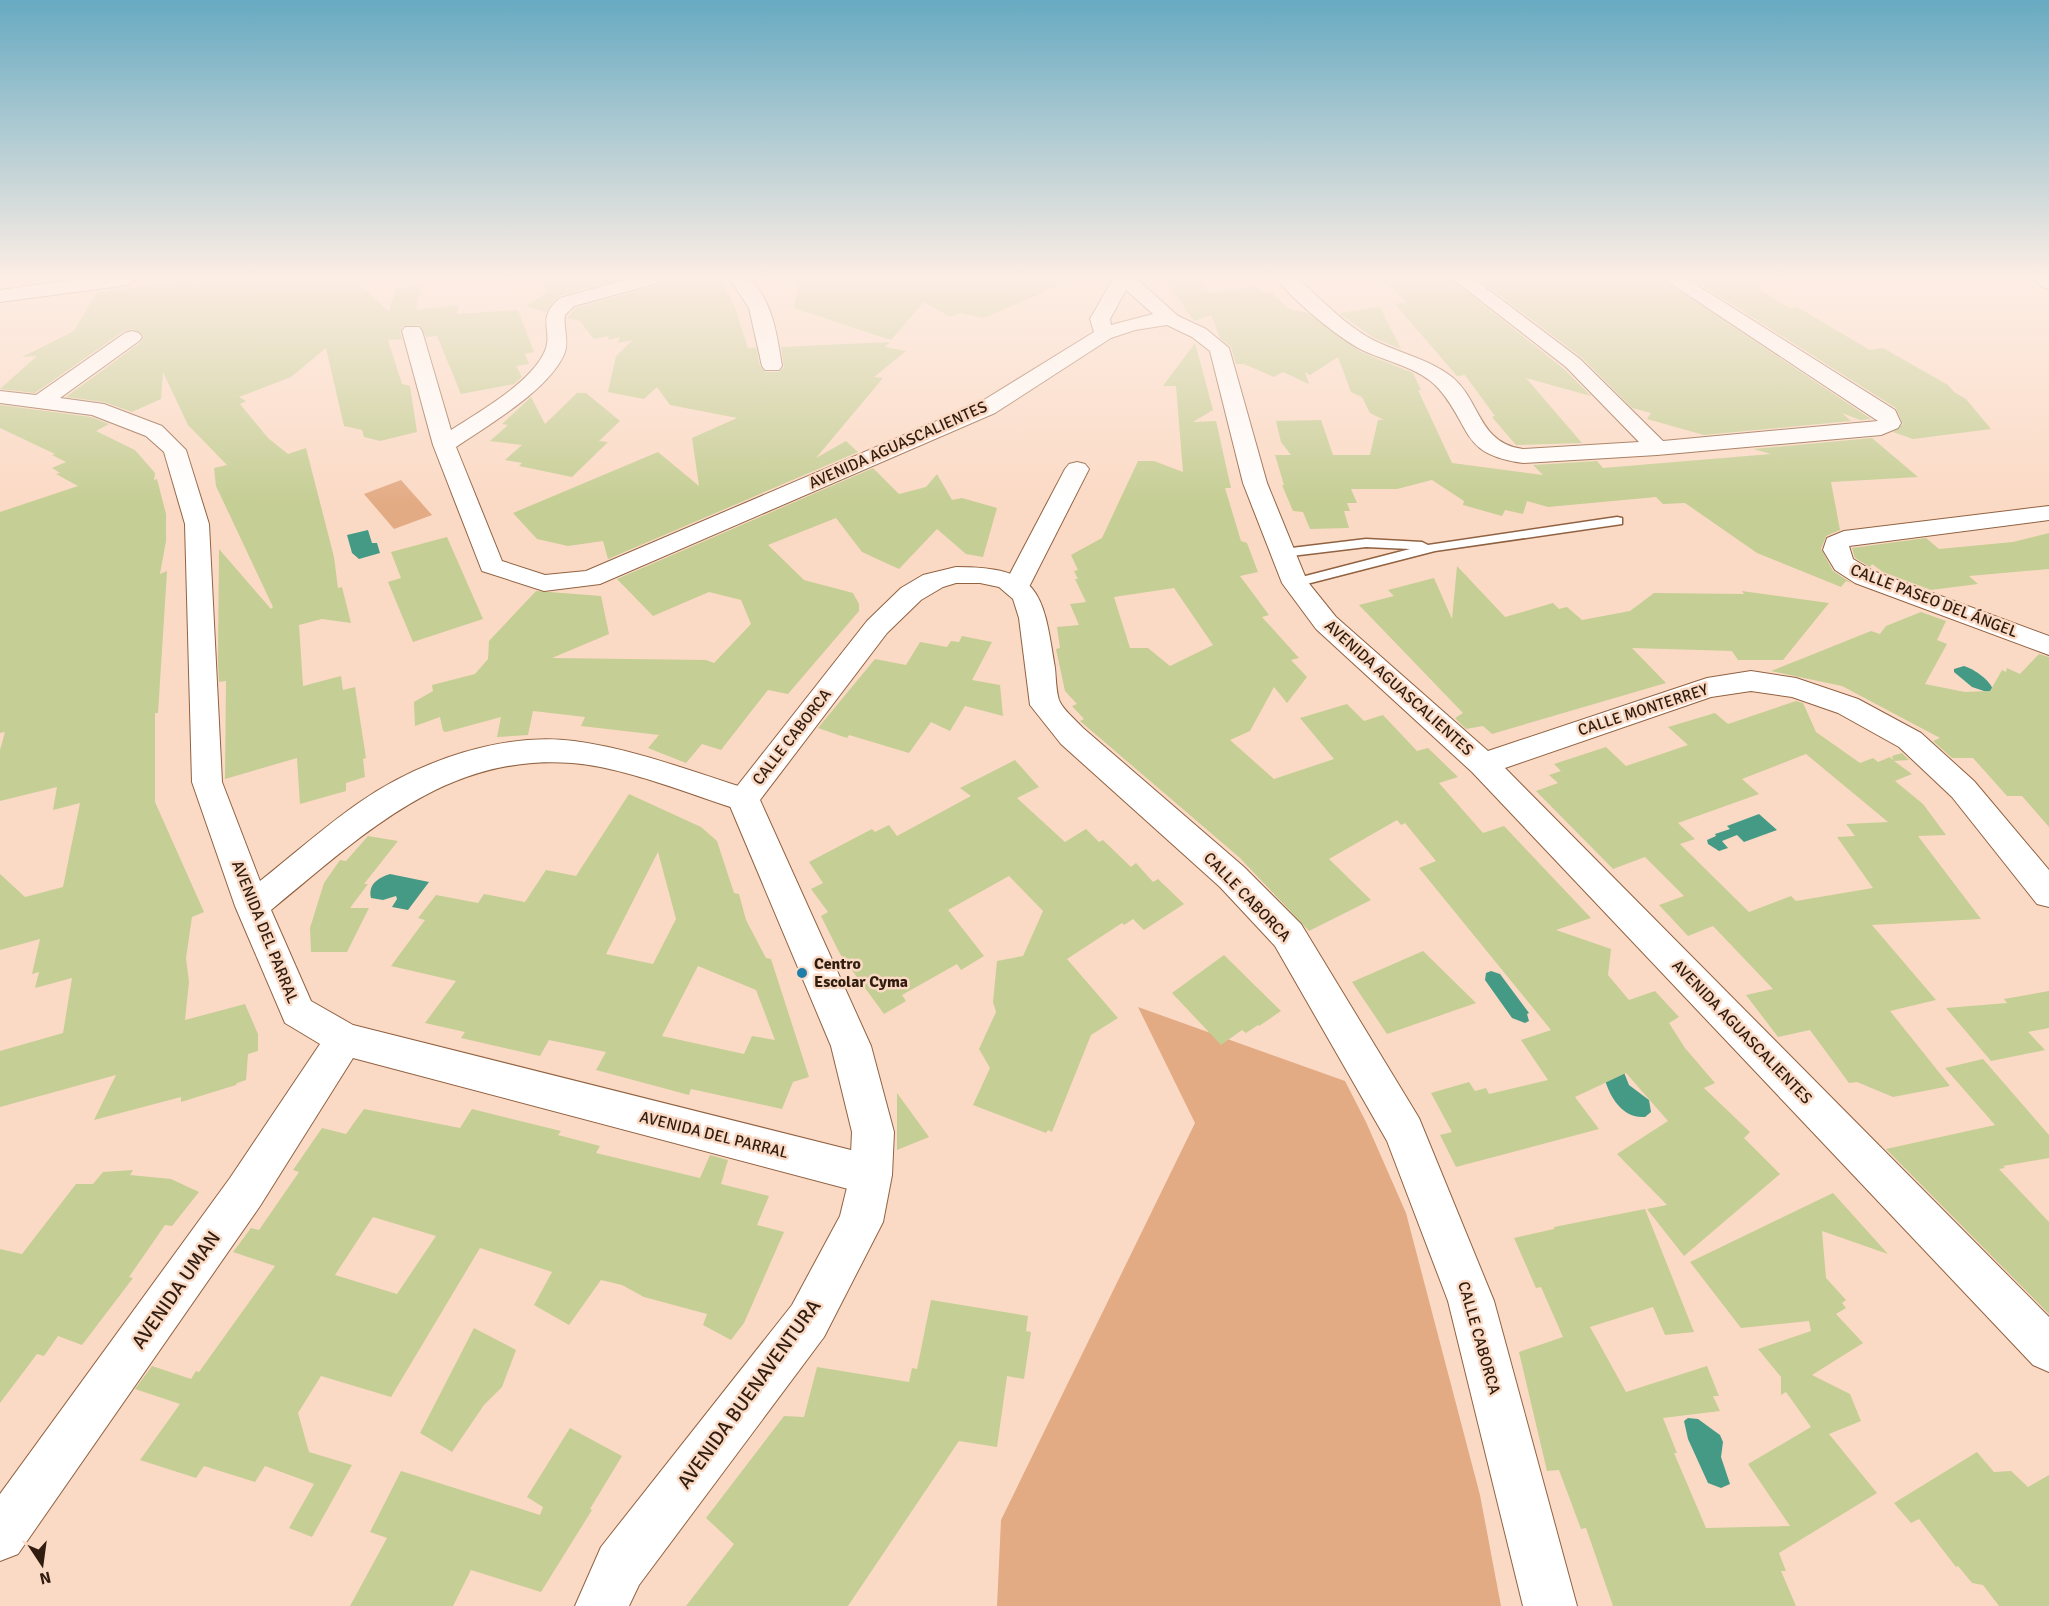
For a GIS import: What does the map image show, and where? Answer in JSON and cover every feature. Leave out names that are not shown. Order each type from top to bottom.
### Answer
[{"type":"street","points":[[42,401],[108,354]]},
{"type":"street","points":[[418,354],[444,445],[541,372],[554,354]]},
{"type":"street","points":[[770,354],[772,366]]},
{"type":"street","name":"AVENIDA AGUASCALIENTES","points":[[444,445],[491,566],[544,583],[591,578],[987,408],[1072,354]]},
{"type":"street","name":"AVENIDA AGUASCALIENTES","points":[[1221,354],[1255,483],[1282,553],[1294,583],[1326,623],[1483,764],[2049,1348]]},
{"type":"street","points":[[1389,354],[1425,369],[1446,383],[1484,441],[1501,453],[1523,456],[1657,448],[1881,428],[1890,423],[1887,415],[1793,354]]},
{"type":"street","points":[[1561,354],[1573,363],[1657,448]]},
{"type":"street","name":"AVENIDA DEL PARRAL","points":[[0,397],[96,409],[154,431],[176,450],[197,524],[207,782],[252,906],[298,1012],[344,1039],[871,1175]]},
{"type":"street","points":[[1017,586],[1077,469]]},
{"type":"street","name":"CALLE PASEO DEL ÁNGEL","points":[[2049,513],[1844,538],[1836,543],[1835,552],[1843,565],[1864,577],[2049,646]]},
{"type":"street","name":"CALLE CABORCA","points":[[743,800],[878,627],[911,594],[933,581],[956,575],[980,575],[1008,581],[1017,586],[1026,596],[1033,618],[1046,705],[1072,736],[1233,877],[1288,935],[1404,1132],[1471,1301],[1550,1606]]},
{"type":"street","name":"CALLE MONTERREY","points":[[1483,764],[1707,688],[1750,681],[1796,688],[1848,706],[1910,740],[1963,789],[2049,894]]},
{"type":"street","points":[[252,906],[372,810],[439,773],[488,758],[531,751],[574,752],[622,762],[743,800]]},
{"type":"street","name":"AVENIDA BUENAVENTURA","points":[[602,1606],[620,1566],[808,1321],[861,1222],[871,1175],[873,1132],[851,1046],[743,800]]},
{"type":"street","name":"AVENIDA UMAN","points":[[0,1536],[245,1192],[344,1039]]},
{"type":"lane","points":[[1294,583],[1435,547],[1617,521]]},
{"type":"lane","points":[[1282,553],[1366,543],[1435,547]]},
{"type":"shaded area","points":[[401,480],[432,515],[394,529],[364,494]]},
{"type":"shaded area","points":[[1138,1007],[1345,1081],[1366,1122],[1406,1213],[1480,1495],[1501,1606],[997,1606],[1001,1520],[1195,1123]]},
{"type":"water","points":[[368,530],[372,543],[377,543],[380,553],[359,559],[352,553],[347,535]]},
{"type":"water","points":[[1964,666],[1981,675],[1989,682],[1993,690],[1987,692],[1972,687],[1954,672],[1954,669]]},
{"type":"water","points":[[1759,814],[1777,830],[1744,842],[1737,835],[1722,841],[1728,848],[1719,851],[1708,844],[1707,840],[1716,836],[1715,834],[1730,829],[1727,826]]},
{"type":"water","points":[[390,874],[429,882],[408,910],[392,907],[397,899],[396,896],[383,900],[371,898],[371,889],[375,882]]},
{"type":"water","points":[[1491,971],[1500,974],[1529,1013],[1527,1014],[1529,1021],[1525,1023],[1512,1018],[1485,980],[1486,973]]},
{"type":"water","points":[[1623,1070],[1629,1085],[1649,1100],[1651,1112],[1645,1117],[1636,1117],[1622,1109],[1608,1088],[1603,1072]]},
{"type":"water","points":[[1688,1418],[1698,1419],[1720,1435],[1723,1442],[1721,1457],[1730,1484],[1721,1488],[1708,1483],[1688,1439],[1684,1421]]},
{"type":"building","points":[[28,354],[91,354],[35,393],[0,389],[37,356],[22,357]]},
{"type":"building","points":[[125,354],[319,354],[291,377],[239,397],[246,401],[240,404],[268,438],[288,454],[306,448],[334,557],[338,588],[342,587],[351,623],[322,619],[299,625],[303,686],[341,676],[343,690],[355,687],[366,758],[363,759],[365,777],[346,783],[346,791],[300,804],[297,758],[225,779],[226,681],[219,682],[218,661],[219,549],[271,609],[273,607],[216,486],[214,468],[227,465],[188,425],[163,372],[161,399],[132,412],[104,402],[66,397]]},
{"type":"building","points":[[327,354],[392,354],[402,384],[410,386],[417,432],[380,441],[364,437],[362,430],[344,426]]},
{"type":"building","points":[[444,354],[525,354],[529,364],[516,366],[522,377],[514,384],[461,394]]},
{"type":"building","points":[[618,354],[757,354],[760,366],[765,372],[779,372],[784,367],[782,354],[902,354],[874,377],[883,378],[816,458],[846,441],[858,452],[608,559],[603,541],[568,546],[537,539],[513,513],[658,452],[699,486],[692,438],[737,418],[670,405],[657,387],[644,399],[608,392]]},
{"type":"building","points":[[1187,354],[1198,354],[1213,410],[1193,422],[1216,421],[1231,488],[1225,488],[1241,541],[1247,543],[1258,572],[1240,576],[1269,615],[1262,617],[1299,658],[1291,660],[1307,677],[1287,703],[1274,687],[1250,731],[1230,740],[1274,779],[1334,759],[1300,718],[1347,704],[1364,721],[1383,715],[1417,751],[1428,748],[1458,777],[1439,783],[1483,833],[1504,826],[1591,918],[1556,930],[1611,949],[1608,975],[1629,1000],[1655,991],[1679,1017],[1669,1023],[1685,1048],[1715,1083],[1704,1088],[1750,1132],[1744,1138],[1780,1174],[1684,1256],[1647,1209],[1667,1205],[1617,1154],[1668,1121],[1626,1073],[1575,1097],[1599,1129],[1456,1167],[1440,1135],[1452,1132],[1431,1093],[1469,1082],[1475,1091],[1486,1088],[1489,1094],[1548,1080],[1521,1040],[1551,1030],[1419,868],[1436,861],[1405,823],[1401,825],[1397,820],[1329,859],[1371,900],[1309,931],[1240,858],[1080,721],[1084,719],[1072,706],[1077,704],[1065,691],[1056,649],[1060,648],[1057,627],[1079,625],[1070,604],[1086,602],[1075,579],[1078,579],[1074,571],[1078,570],[1071,555],[1102,538],[1138,461],[1154,461],[1183,472],[1176,386],[1163,386]],"holes":[[[1174,588],[1213,645],[1170,666],[1148,648],[1130,648],[1114,597]]]},
{"type":"building","points":[[1233,354],[1366,354],[1413,373],[1421,390],[1418,390],[1452,463],[1543,475],[1533,465],[1597,461],[1603,468],[1771,454],[1753,449],[1872,438],[1918,477],[1831,482],[1840,530],[1826,536],[1821,549],[1833,571],[1853,584],[1846,581],[1841,587],[1757,553],[1685,503],[1663,504],[1656,497],[1548,507],[1527,501],[1523,514],[1505,510],[1502,516],[1463,505],[1464,501],[1432,480],[1397,489],[1351,489],[1357,503],[1347,503],[1350,511],[1344,511],[1349,528],[1310,529],[1303,512],[1293,511],[1282,485],[1284,485],[1275,455],[1291,455],[1281,442],[1276,421],[1321,420],[1333,455],[1370,455],[1378,420],[1384,420],[1370,413],[1362,397],[1351,392],[1338,357],[1310,375],[1305,372],[1309,384],[1283,372],[1274,377],[1244,364],[1236,364]]},
{"type":"building","points":[[1438,354],[1545,354],[1591,396],[1526,378],[1582,443],[1516,445],[1492,417],[1495,416],[1465,375],[1457,376]]},
{"type":"building","points":[[1577,354],[1774,354],[1871,419],[1860,420],[1842,413],[1851,421],[1704,435],[1647,419],[1651,413],[1632,408]]},
{"type":"building","points":[[1811,354],[1893,354],[1948,385],[1954,392],[1966,399],[1991,429],[1913,439],[1893,432],[1903,424],[1896,408]]},
{"type":"building","points":[[577,393],[586,393],[620,421],[599,441],[608,442],[572,477],[519,466],[522,463],[505,460],[522,445],[490,441],[508,425],[502,424],[531,397],[545,424]]},
{"type":"building","points":[[0,405],[91,417],[109,424],[96,431],[135,450],[155,473],[154,480],[157,479],[166,514],[166,541],[160,574],[167,571],[158,713],[155,713],[155,802],[204,912],[192,917],[186,958],[189,982],[185,1020],[245,1004],[258,1034],[258,1051],[248,1054],[246,1080],[181,1102],[181,1097],[94,1120],[116,1075],[0,1107],[0,1051],[63,1033],[72,978],[35,988],[39,972],[32,974],[40,939],[0,950],[0,874],[25,897],[63,887],[80,803],[53,810],[57,787],[0,801],[0,750],[5,732],[0,733],[0,512],[78,486],[56,474],[60,473],[52,468],[66,462],[52,455],[55,454],[0,428]]},
{"type":"building","points":[[873,468],[899,494],[926,487],[937,474],[952,500],[962,498],[997,508],[983,557],[966,554],[937,529],[899,569],[862,552],[836,518],[768,545],[804,580],[853,593],[859,604],[859,611],[788,694],[768,690],[721,750],[702,744],[686,763],[648,748],[659,735],[581,726],[585,717],[533,711],[528,735],[497,737],[501,717],[446,732],[443,731],[440,717],[415,726],[414,702],[433,691],[432,685],[475,674],[488,659],[489,641],[536,591],[601,596],[609,634],[552,658],[706,660],[714,663],[751,624],[741,600],[709,592],[653,616],[617,579]]},
{"type":"building","points":[[2049,533],[2049,569],[1969,576],[1978,584],[1931,590],[1883,572],[1872,564],[1870,567],[1855,558],[1852,548],[1926,538],[1939,549],[2013,542]]},
{"type":"building","points":[[447,537],[483,619],[413,642],[388,582],[401,578],[391,552]]},
{"type":"building","points":[[1457,566],[1505,617],[1553,603],[1559,609],[1567,607],[1582,620],[1630,611],[1654,593],[1744,594],[1742,591],[1829,603],[1783,660],[1738,660],[1732,651],[1632,648],[1666,683],[1492,734],[1483,726],[1466,729],[1455,718],[1463,713],[1359,605],[1394,596],[1388,590],[1434,578],[1452,619]]},
{"type":"building","points":[[1921,612],[1946,621],[1937,640],[1947,644],[1925,684],[1965,692],[1990,691],[2002,670],[2006,672],[2007,668],[2020,674],[2039,654],[2049,657],[2049,827],[2022,796],[2007,796],[1973,758],[1952,758],[1933,741],[1940,738],[1842,686],[1771,671],[1871,631],[1880,634],[1886,626]]},
{"type":"building","points":[[962,636],[992,642],[972,680],[1000,685],[1003,716],[965,706],[950,731],[931,722],[909,753],[849,735],[847,738],[818,728],[875,659],[906,665],[920,642],[947,647],[951,641],[959,642]]},
{"type":"building","points":[[1796,701],[1803,703],[1816,732],[1860,763],[1873,758],[1878,762],[1890,757],[1893,760],[1892,756],[1902,753],[1909,760],[1894,761],[1912,774],[1895,781],[1923,804],[1946,835],[1918,836],[1981,919],[1872,925],[1936,1000],[1890,1011],[1950,1086],[1893,1097],[1857,1082],[1849,1083],[1810,1030],[1778,1037],[1746,995],[1773,989],[1713,926],[1688,936],[1659,905],[1684,896],[1645,857],[1613,869],[1536,791],[1558,783],[1549,775],[1561,771],[1554,764],[1606,747],[1626,766],[1688,745],[1668,727],[1715,713],[1728,724]],"holes":[[[1806,754],[1888,822],[1846,824],[1855,836],[1837,837],[1873,888],[1796,901],[1791,896],[1749,912],[1680,844],[1695,839],[1678,823],[1759,794],[1742,779]]]},
{"type":"building","points":[[1015,760],[1039,787],[1017,798],[1065,842],[1086,829],[1099,842],[1103,840],[1131,867],[1136,863],[1153,882],[1158,879],[1184,904],[1144,930],[1133,919],[1124,925],[1122,923],[1067,959],[1118,1018],[1091,1035],[1052,1132],[1048,1130],[1046,1133],[973,1105],[990,1068],[979,1049],[996,1012],[993,1002],[997,961],[1023,956],[1043,911],[1009,876],[948,910],[984,956],[961,970],[957,964],[902,995],[906,1001],[884,1014],[840,954],[821,916],[828,912],[811,889],[823,883],[809,862],[872,829],[875,832],[889,825],[897,836],[971,796],[960,788]]},
{"type":"building","points":[[629,794],[701,827],[717,841],[734,893],[739,894],[746,920],[766,958],[771,959],[809,1077],[793,1082],[782,1109],[691,1089],[689,1095],[596,1070],[606,1052],[549,1040],[540,1056],[461,1038],[465,1032],[425,1023],[456,981],[391,966],[425,920],[418,918],[436,895],[478,903],[484,894],[525,902],[546,870],[576,876]],"holes":[[[658,852],[676,919],[653,964],[606,954]],[[698,966],[756,990],[775,1040],[752,1036],[744,1054],[662,1036]]]},
{"type":"building","points":[[368,836],[398,841],[364,884],[368,884],[350,908],[369,908],[347,952],[311,952],[310,928],[324,883],[340,860],[346,861]]},
{"type":"building","points":[[1423,951],[1476,1003],[1387,1034],[1352,982]]},
{"type":"building","points":[[1224,955],[1281,1011],[1246,1033],[1242,1030],[1221,1045],[1172,993]]},
{"type":"building","points":[[2049,991],[2049,1028],[2028,1032],[2045,1050],[1991,1061],[1946,1008],[2007,1003],[2004,999]]},
{"type":"building","points":[[1983,1059],[2049,1135],[2049,1158],[2003,1166],[2005,1168],[1999,1169],[2049,1222],[2049,1314],[1886,1149],[1995,1125],[1945,1068]]},
{"type":"building","points":[[897,1093],[929,1137],[897,1150]]},
{"type":"building","points":[[364,1109],[460,1128],[472,1109],[561,1131],[558,1135],[600,1146],[596,1153],[700,1178],[710,1155],[728,1160],[721,1184],[769,1196],[757,1225],[784,1232],[744,1323],[731,1340],[703,1325],[707,1314],[644,1297],[622,1285],[601,1280],[569,1325],[534,1305],[552,1272],[480,1248],[391,1397],[321,1376],[298,1413],[309,1452],[352,1465],[312,1537],[289,1528],[314,1484],[265,1466],[255,1482],[204,1466],[196,1478],[140,1460],[180,1404],[135,1389],[152,1366],[191,1379],[196,1371],[199,1372],[275,1266],[233,1252],[251,1228],[259,1230],[299,1172],[293,1170],[322,1128],[346,1134]],"holes":[[[373,1217],[436,1236],[397,1294],[335,1275]]]},
{"type":"building","points":[[133,1170],[130,1175],[171,1179],[199,1192],[172,1226],[165,1225],[129,1277],[133,1278],[82,1345],[58,1336],[44,1356],[37,1354],[0,1403],[0,1249],[22,1254],[76,1184],[93,1184],[103,1172]]},
{"type":"building","points":[[1833,1193],[1888,1254],[1822,1231],[1826,1278],[1846,1300],[1842,1303],[1846,1308],[1836,1314],[1863,1343],[1812,1375],[1850,1394],[1861,1421],[1829,1434],[1877,1493],[1779,1553],[1786,1571],[1781,1571],[1796,1606],[1613,1606],[1586,1528],[1581,1529],[1559,1470],[1547,1471],[1519,1352],[1563,1337],[1541,1287],[1536,1288],[1514,1238],[1554,1229],[1554,1227],[1645,1209],[1694,1332],[1665,1335],[1653,1307],[1590,1327],[1626,1392],[1707,1366],[1719,1396],[1713,1396],[1720,1411],[1663,1418],[1677,1453],[1674,1453],[1706,1528],[1790,1526],[1748,1464],[1811,1427],[1786,1392],[1781,1395],[1781,1377],[1758,1349],[1811,1331],[1809,1321],[1741,1328],[1690,1262]]},
{"type":"building","points":[[931,1300],[1028,1316],[1026,1331],[1031,1332],[1024,1379],[1007,1376],[997,1447],[959,1441],[848,1606],[686,1606],[734,1544],[706,1518],[784,1416],[804,1417],[817,1367],[909,1382],[912,1368],[917,1369]]},
{"type":"building","points":[[474,1328],[516,1350],[502,1387],[484,1405],[452,1452],[420,1433]]},
{"type":"building","points":[[570,1428],[622,1456],[590,1509],[592,1510],[541,1592],[471,1570],[453,1606],[350,1606],[387,1538],[370,1532],[401,1471],[540,1515],[543,1507],[527,1497]]},
{"type":"building","points":[[1977,1452],[1994,1472],[2011,1471],[2028,1487],[2049,1475],[2049,1606],[1999,1606],[1983,1585],[1972,1583],[1958,1566],[1956,1567],[1919,1519],[1911,1523],[1894,1503]]},
{"type":"place","name":"Centro Escolar Cyma","points":[[802,973]]}]
